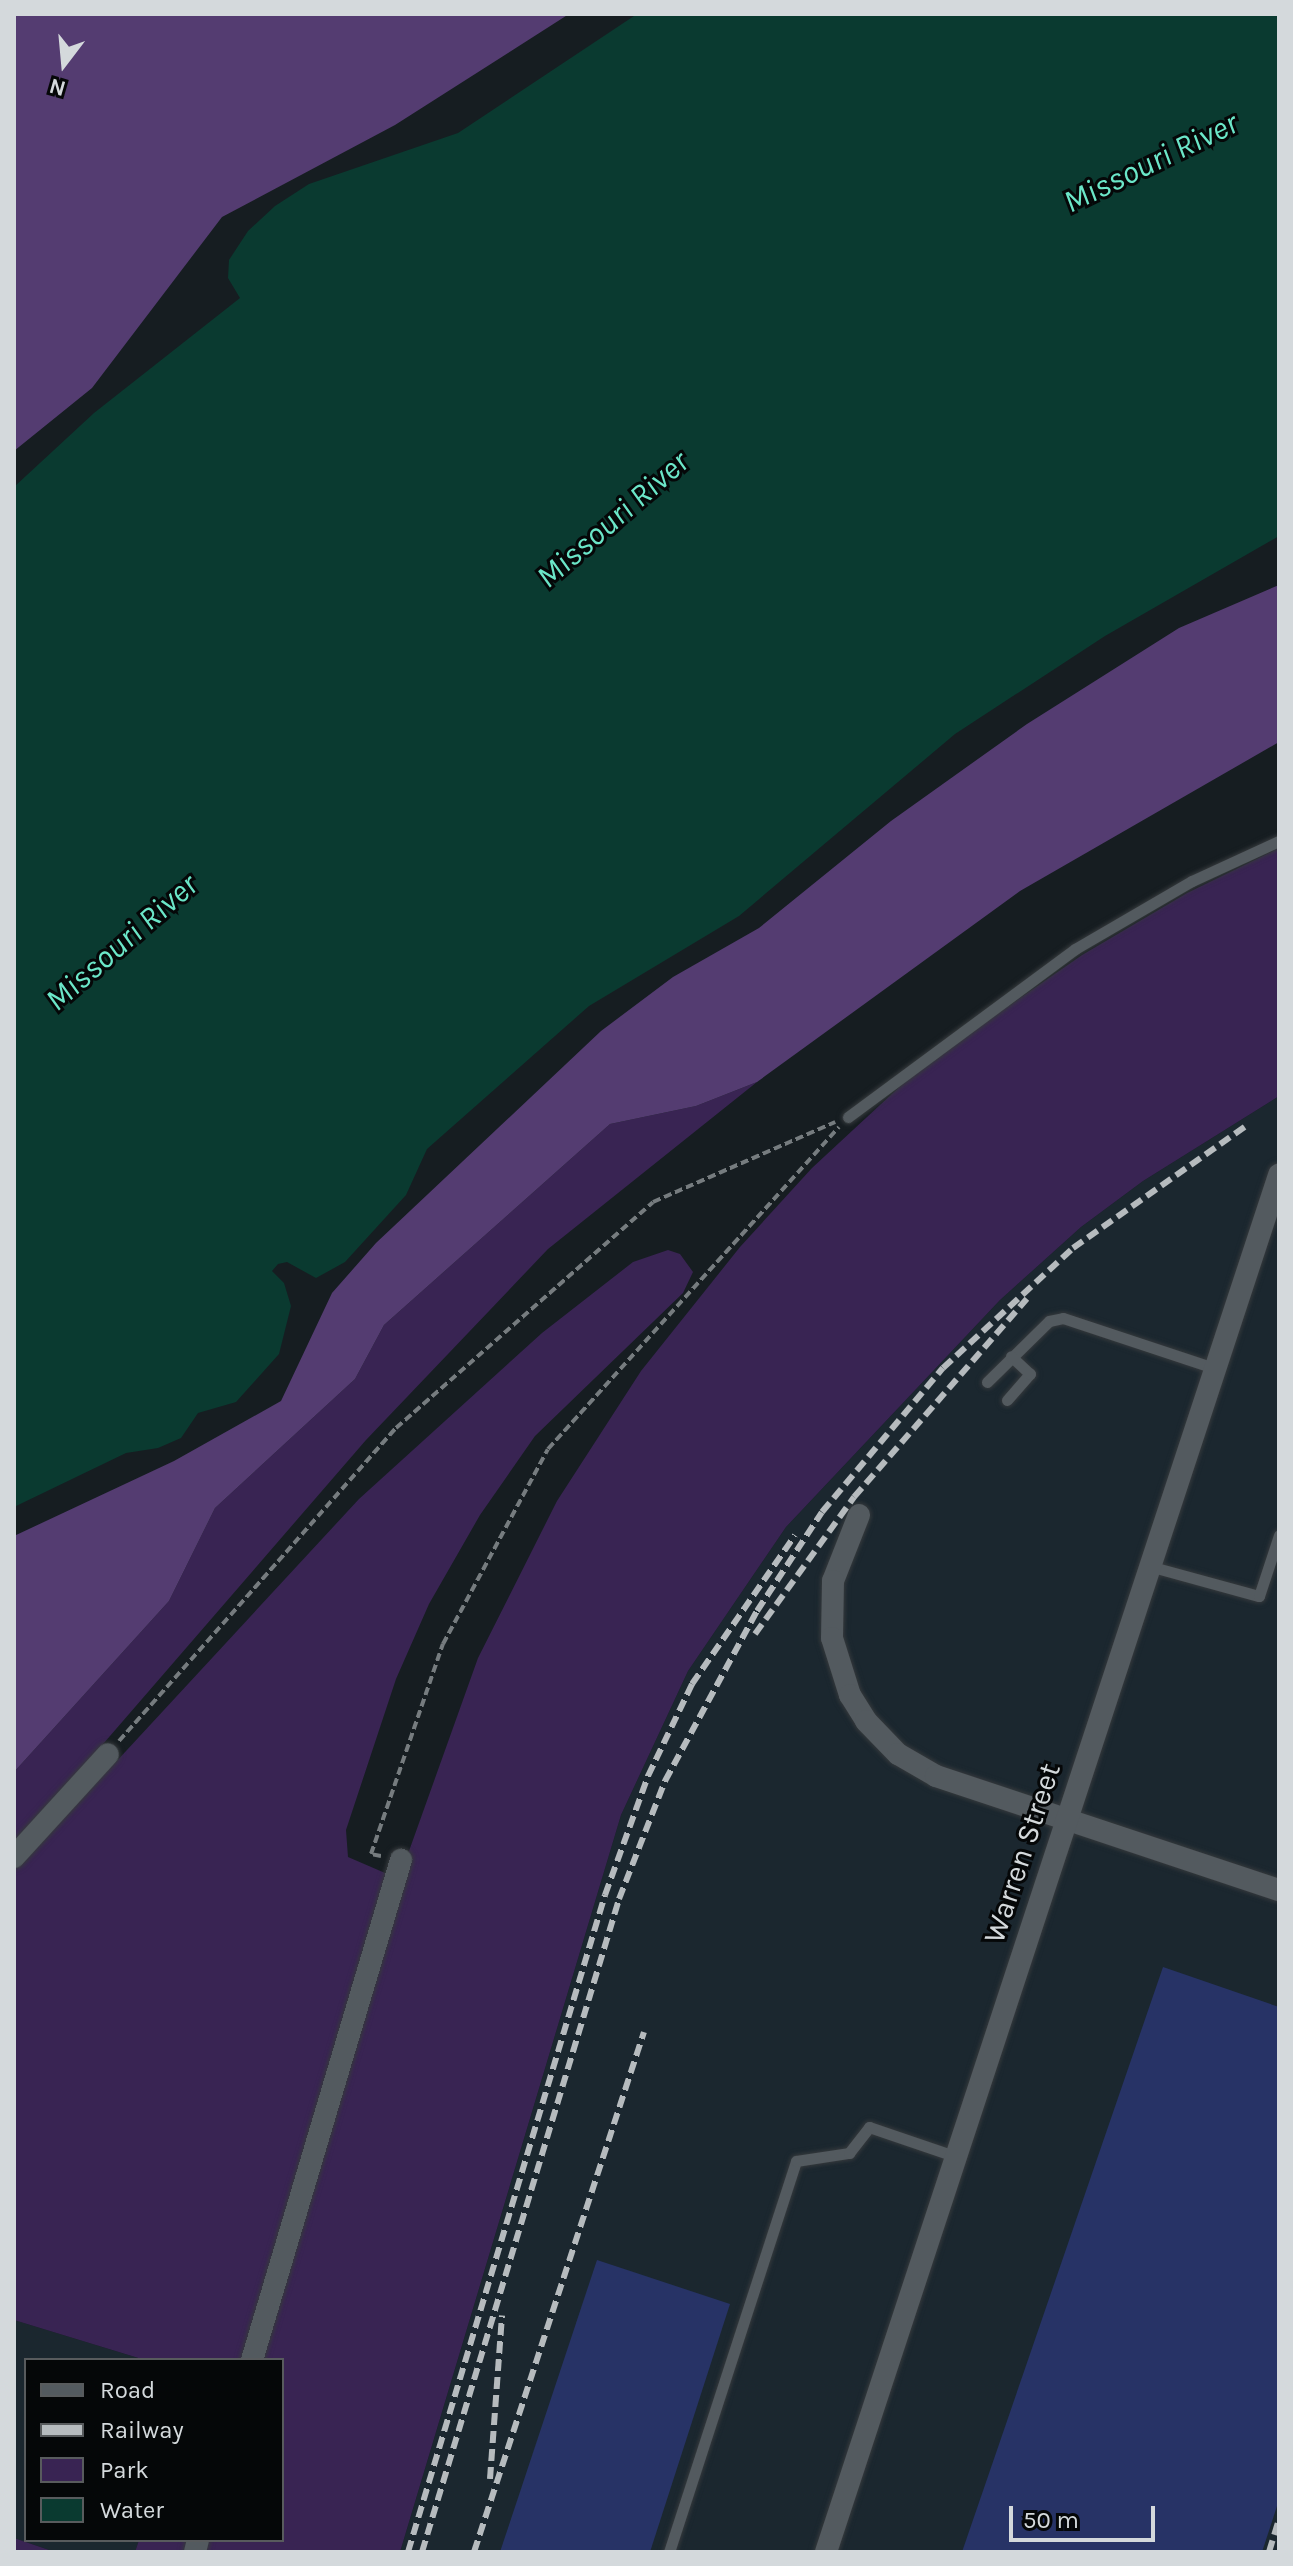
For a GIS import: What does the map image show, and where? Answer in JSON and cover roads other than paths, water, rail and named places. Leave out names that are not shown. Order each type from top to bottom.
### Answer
[{"type":"street","name":"Warren Street","points":[[826,2552],[1279,1175]]},
{"type":"street","points":[[859,1515],[833,1581],[832,1638],[850,1695],[866,1721],[898,1754],[923,1770],[1279,1890]]},
{"type":"street","points":[[14,1857],[108,1754]]},
{"type":"street","points":[[253,2358],[401,1860]]},
{"type":"lane","points":[[848,1117],[1075,949],[1192,881],[1279,841]]},
{"type":"lane","points":[[987,1382],[1049,1321],[1063,1318],[1214,1368]]},
{"type":"lane","points":[[1007,1400],[1030,1374],[1011,1356]]},
{"type":"lane","points":[[1149,1566],[1259,1596],[1279,1535]]},
{"type":"lane","points":[[669,2552],[796,2161],[849,2153],[869,2127],[954,2156]]},
{"type":"water","name":"Missouri River","points":[[637,14],[1279,14],[1279,536],[1105,636],[955,734],[739,916],[589,1006],[427,1149],[406,1195],[345,1262],[316,1278],[287,1262],[278,1264],[272,1271],[284,1283],[291,1306],[279,1354],[236,1402],[198,1413],[181,1438],[158,1448],[126,1453],[14,1507],[14,487],[94,413],[240,298],[228,278],[229,260],[248,231],[275,206],[309,184],[458,133]]},
{"type":"railway","points":[[422,2552],[619,1899],[665,1781],[757,1611],[822,1512],[943,1368],[1073,1248],[1246,1126]]},
{"type":"railway","points":[[755,1634],[854,1497],[1027,1299]]},
{"type":"railway","points":[[408,2552],[605,1895],[648,1776],[692,1684],[795,1535]]},
{"type":"railway","points":[[474,2552],[644,2032]]},
{"type":"railway","points":[[490,2479],[502,2315]]},
{"type":"railway","points":[[1269,2552],[1279,2520]]}]
